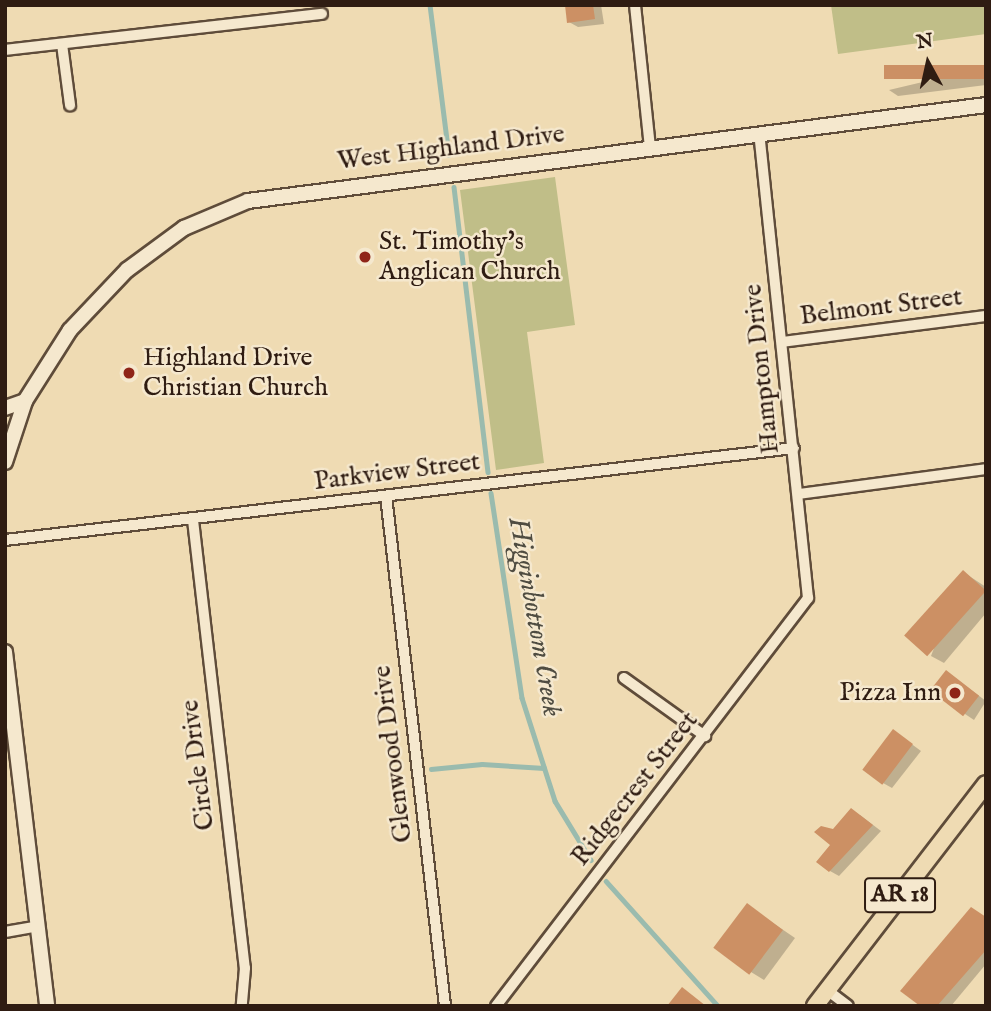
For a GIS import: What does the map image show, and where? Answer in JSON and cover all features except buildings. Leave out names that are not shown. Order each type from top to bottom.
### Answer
[{"type":"main road","name":"AR 18","points":[[815,1006],[986,784]]},
{"type":"street","points":[[635,5],[650,148]]},
{"type":"street","points":[[5,50],[322,14]]},
{"type":"street","points":[[62,44],[70,105]]},
{"type":"street","name":"West Highland Drive","points":[[5,462],[25,401],[106,288],[159,244],[220,211],[278,194],[986,105]]},
{"type":"street","name":"Hampton Drive","points":[[760,134],[808,598]]},
{"type":"street","name":"Belmont Street","points":[[782,342],[986,316]]},
{"type":"street","points":[[5,408],[25,401]]},
{"type":"street","name":"Parkview Street","points":[[5,540],[794,448]]},
{"type":"street","points":[[799,494],[986,469]]},
{"type":"street","name":"Glenwood Drive","points":[[386,496],[445,1006]]},
{"type":"street","name":"Circle Drive","points":[[192,520],[244,968],[242,1006]]},
{"type":"street","name":"Ridgecrest Street","points":[[496,1006],[808,598]]},
{"type":"street","points":[[5,652],[11,745],[47,1006]]},
{"type":"street","points":[[624,678],[705,736]]},
{"type":"street","points":[[5,932],[38,926]]},
{"type":"street","points":[[827,990],[848,1006]]},
{"type":"shaded area","points":[[831,5],[986,5],[986,34],[838,54]]},
{"type":"shaded area","points":[[555,177],[575,325],[527,332],[544,463],[496,470],[460,190]]},
{"type":"waterway","name":"Higginbottom Creek","points":[[430,5],[449,155]]},
{"type":"waterway","name":"Higginbottom Creek","points":[[454,187],[488,472]]},
{"type":"waterway","name":"Higginbottom Creek","points":[[491,493],[522,698],[555,801],[591,860]]},
{"type":"waterway","points":[[431,769],[482,764],[544,768]]},
{"type":"waterway","name":"Higginbottom Creek","points":[[606,881],[718,1006]]},
{"type":"place","name":"St. Timothy's Anglican Church","points":[[365,257]]},
{"type":"place","name":"Highland Drive Christian Church","points":[[129,373]]},
{"type":"place","name":"Pizza Inn","points":[[955,693]]}]
